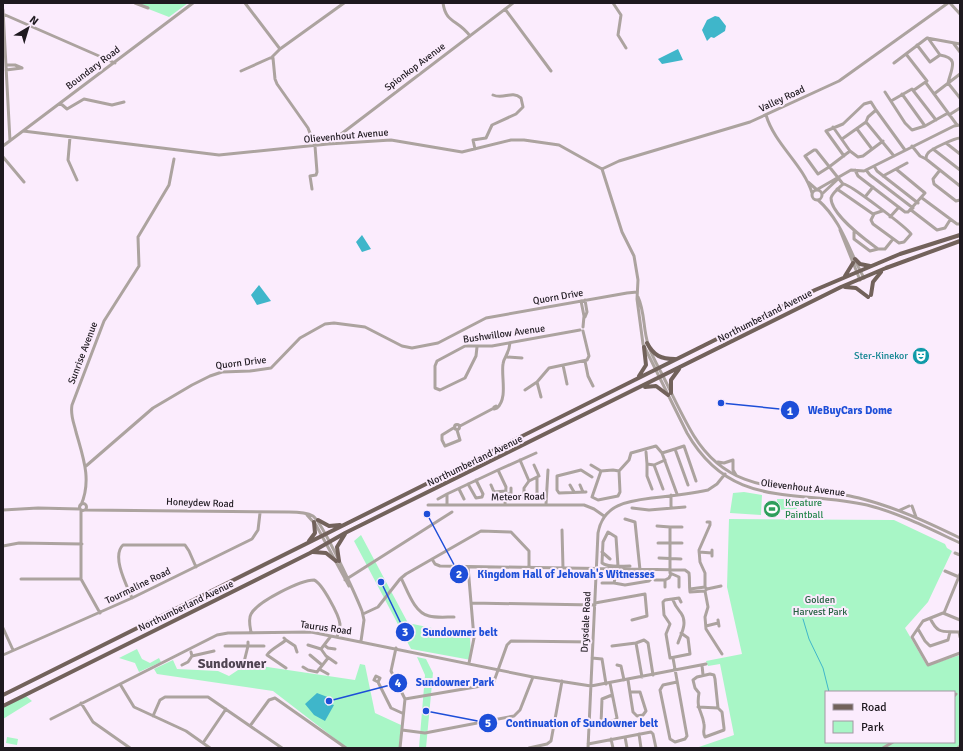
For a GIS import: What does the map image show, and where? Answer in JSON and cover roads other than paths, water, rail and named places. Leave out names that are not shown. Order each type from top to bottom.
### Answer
[{"type":"main road","name":"Northumberland Avenue","points":[[3,695],[656,369],[843,278],[919,247],[960,234]]},
{"type":"main road","name":"Northumberland Avenue","points":[[3,706],[328,543],[345,533],[841,288],[886,268],[960,241]]},
{"type":"main road","points":[[843,278],[854,261],[870,266]]},
{"type":"main road","points":[[841,288],[856,288],[870,296],[874,278],[886,268]]},
{"type":"main road","points":[[646,345],[658,357],[663,359],[677,359]]},
{"type":"main road","points":[[638,378],[646,365],[646,345]]},
{"type":"main road","points":[[639,389],[648,386],[656,386],[669,394],[673,377],[682,366]]},
{"type":"main road","points":[[306,544],[315,534],[316,521],[329,526],[345,524]]},
{"type":"main road","points":[[337,561],[337,547],[345,533]]},
{"type":"main road","points":[[310,552],[324,552],[337,561]]},
{"type":"street","points":[[135,3],[148,8]]},
{"type":"street","name":"Boundary Road","points":[[3,146],[193,3]]},
{"type":"street","points":[[245,3],[280,49]]},
{"type":"street","points":[[241,71],[272,57],[280,49],[344,3]]},
{"type":"street","points":[[443,3],[444,13],[451,20],[463,26],[470,36]]},
{"type":"street","name":"Spionkop Avenue","points":[[328,144],[513,3]]},
{"type":"street","points":[[613,3],[621,15],[618,35],[626,48]]},
{"type":"street","points":[[949,3],[960,14]]},
{"type":"street","name":"Valley Road","points":[[602,169],[619,161],[704,136],[766,115],[847,77],[949,3]]},
{"type":"street","points":[[505,9],[551,71]]},
{"type":"street","points":[[3,10],[4,50],[8,65],[10,141]]},
{"type":"street","points":[[3,14],[115,63]]},
{"type":"street","points":[[928,38],[940,55],[949,57],[953,64],[948,83]]},
{"type":"street","points":[[894,63],[916,45],[928,38],[947,40],[954,44],[960,52]]},
{"type":"street","points":[[954,44],[960,44]]},
{"type":"street","points":[[916,45],[930,62],[940,55]]},
{"type":"street","points":[[818,200],[827,187],[849,170],[866,170],[912,146],[958,125],[948,114],[926,82],[927,81],[906,54]]},
{"type":"street","points":[[272,57],[274,59],[274,79],[305,122],[315,146],[317,172],[316,174],[310,176],[312,189]]},
{"type":"street","points":[[8,65],[22,68],[8,70]]},
{"type":"street","points":[[934,94],[960,74]]},
{"type":"street","points":[[891,101],[909,89],[914,90],[926,82]]},
{"type":"street","points":[[948,83],[960,98]]},
{"type":"street","points":[[914,90],[936,120]]},
{"type":"street","points":[[885,92],[912,130],[925,126],[960,108]]},
{"type":"street","points":[[475,149],[473,140],[486,138],[492,125],[516,114],[523,107],[521,98],[515,94],[499,97],[493,95]]},
{"type":"street","points":[[902,94],[925,126]]},
{"type":"street","points":[[60,103],[68,109],[84,99],[112,105],[124,102]]},
{"type":"street","points":[[844,156],[826,131],[844,123],[866,103],[873,103],[876,110],[905,150]]},
{"type":"street","points":[[842,139],[866,122],[868,117],[876,110]]},
{"type":"street","points":[[766,115],[774,134],[806,181],[813,198],[825,206],[845,236],[862,279]]},
{"type":"street","points":[[866,122],[894,156]]},
{"type":"street","points":[[833,127],[850,151],[858,157],[883,141]]},
{"type":"street","points":[[857,129],[872,149]]},
{"type":"street","name":"Olievenhout Avenue","points":[[23,131],[214,155],[328,144],[395,140],[458,151],[475,149],[513,140],[548,143],[566,148],[602,169],[622,232],[634,256],[638,286],[637,292],[641,337],[694,445],[708,462],[724,475],[741,485],[756,490],[774,494],[838,500],[881,509],[960,543]]},
{"type":"street","points":[[70,137],[68,160],[77,180]]},
{"type":"street","points":[[926,159],[928,152],[955,138],[960,138]]},
{"type":"street","points":[[946,144],[960,154]]},
{"type":"street","points":[[912,146],[920,156],[960,186]]},
{"type":"street","points":[[933,149],[960,170]]},
{"type":"street","points":[[843,184],[840,177],[829,167],[815,150],[805,156],[818,174],[829,167],[850,151]]},
{"type":"street","points":[[3,157],[24,182]]},
{"type":"street","name":"Sunrise Avenue","points":[[82,544],[82,515],[86,466],[71,415],[72,405],[104,321],[139,266],[138,237],[169,185],[174,159]]},
{"type":"street","points":[[883,176],[907,163]]},
{"type":"street","points":[[874,166],[875,170],[918,203]]},
{"type":"street","points":[[855,170],[858,176],[907,212],[918,203],[925,194],[924,191],[896,169]]},
{"type":"street","points":[[866,170],[870,175],[937,230],[945,228],[950,220]]},
{"type":"street","points":[[940,170],[933,180],[934,184],[956,201],[960,200]]},
{"type":"street","points":[[806,181],[817,189],[822,195],[825,206]]},
{"type":"street","points":[[843,184],[832,197],[833,203],[854,232],[878,249]]},
{"type":"street","points":[[843,184],[848,184],[911,234],[902,243],[893,239],[872,222],[874,214]]},
{"type":"street","points":[[812,193],[817,189],[827,187]]},
{"type":"street","points":[[865,197],[873,187]]},
{"type":"street","points":[[838,189],[874,214]]},
{"type":"street","points":[[922,198],[950,220],[960,224]]},
{"type":"street","points":[[890,217],[899,207]]},
{"type":"street","points":[[874,214],[882,211]]},
{"type":"street","points":[[854,232],[854,239],[870,251],[885,249],[893,239]]},
{"type":"street","points":[[632,292],[638,286]]},
{"type":"street","name":"Quorn Drive","points":[[86,466],[153,408],[192,385],[216,374],[271,368],[300,338],[325,324],[334,323],[365,326],[402,346],[412,348],[438,343],[486,318],[637,292]]},
{"type":"street","points":[[525,390],[537,382],[547,369],[585,361],[588,359],[589,356],[582,329],[587,312],[585,300]]},
{"type":"street","points":[[581,301],[584,319]]},
{"type":"street","name":"Bushwillow Avenue","points":[[477,347],[476,356],[465,378],[440,390],[435,388],[435,366],[437,360],[463,347],[510,343],[582,329]]},
{"type":"street","points":[[456,428],[460,440],[445,446],[442,440],[442,435],[456,428],[457,425],[460,426],[495,408],[502,402],[503,364],[507,357],[510,343]]},
{"type":"street","points":[[507,357],[522,358]]},
{"type":"street","points":[[585,361],[588,376],[593,386]]},
{"type":"street","points":[[563,365],[566,384]]},
{"type":"street","points":[[537,382],[541,397]]},
{"type":"street","name":"Olievenhout Avenue","points":[[669,394],[694,436],[716,462],[737,476],[758,485],[774,488],[839,494],[900,510],[960,538]]},
{"type":"street","points":[[601,471],[592,495],[595,500],[619,495],[619,471],[629,460],[632,452],[654,445],[658,447],[662,453],[677,494]]},
{"type":"street","points":[[662,453],[684,446],[696,481]]},
{"type":"street","points":[[675,449],[688,485]]},
{"type":"street","points":[[646,452],[647,476],[652,489]]},
{"type":"street","points":[[438,499],[536,453]]},
{"type":"street","points":[[520,460],[529,481]]},
{"type":"street","points":[[646,464],[654,465],[665,460]]},
{"type":"street","points":[[716,462],[724,463],[732,460],[733,470],[737,476]]},
{"type":"street","points":[[534,465],[539,476],[537,478],[537,496]]},
{"type":"street","points":[[591,465],[601,471],[619,471]]},
{"type":"street","points":[[654,465],[663,489]]},
{"type":"street","points":[[498,470],[506,492],[505,504]]},
{"type":"street","points":[[546,504],[548,470]]},
{"type":"street","points":[[580,485],[585,492],[559,493],[557,487],[557,476],[560,474],[581,470],[587,471],[592,476]]},
{"type":"street","points":[[604,516],[623,502],[708,490],[717,484],[728,471]]},
{"type":"street","points":[[524,498],[524,488],[529,481],[537,478]]},
{"type":"street","points":[[468,484],[474,497],[480,498],[483,494],[476,480]]},
{"type":"street","points":[[645,484],[650,483]]},
{"type":"street","points":[[570,485],[574,492]]},
{"type":"street","points":[[491,486],[495,497]]},
{"type":"street","points":[[547,490],[557,487]]},
{"type":"street","points":[[459,488],[464,499]]},
{"type":"street","points":[[494,492],[506,492],[511,496],[511,488]]},
{"type":"street","points":[[447,494],[447,505]]},
{"type":"street","points":[[671,495],[672,508]]},
{"type":"street","name":"Meteor Road","points":[[428,505],[546,504],[587,506],[604,516]]},
{"type":"street","points":[[900,510],[911,506],[916,517]]},
{"type":"street","points":[[632,508],[649,510],[685,507]]},
{"type":"street","name":"Honeydew Road","points":[[3,510],[83,508],[94,510],[305,513],[312,515],[316,521]]},
{"type":"street","points":[[346,579],[452,512]]},
{"type":"street","name":"Tourmaline Road","points":[[3,655],[100,613],[254,538],[258,530],[260,513]]},
{"type":"street","name":"Drysdale Road","points":[[588,748],[598,533],[604,516]]},
{"type":"street","points":[[625,519],[635,522],[640,570]]},
{"type":"street","points":[[316,521],[363,614],[364,625],[361,641]]},
{"type":"street","points":[[710,522],[699,552],[705,573],[708,606],[706,626],[722,654]]},
{"type":"street","points":[[657,526],[682,527]]},
{"type":"street","points":[[655,580],[665,580],[669,578],[670,526]]},
{"type":"street","points":[[562,530],[563,568]]},
{"type":"street","points":[[363,614],[378,607],[401,578],[481,531],[507,531],[513,534],[529,551],[529,567]]},
{"type":"street","points":[[614,583],[618,570],[618,566],[618,538],[608,532],[601,561],[604,564],[618,566],[630,566]]},
{"type":"street","points":[[3,546],[19,543],[82,544],[81,580],[100,613]]},
{"type":"street","points":[[658,543],[682,543]]},
{"type":"street","points":[[132,598],[119,563],[120,549],[124,545],[185,545],[196,567]]},
{"type":"street","points":[[602,552],[610,559]]},
{"type":"street","points":[[699,552],[712,553]]},
{"type":"street","points":[[955,553],[960,555]]},
{"type":"street","points":[[659,558],[681,559]]},
{"type":"street","points":[[432,559],[437,566],[688,572],[690,590],[721,586]]},
{"type":"street","points":[[468,567],[474,638],[469,663]]},
{"type":"street","points":[[602,583],[625,584],[649,581],[651,579],[652,570]]},
{"type":"street","points":[[944,613],[959,576],[945,571]]},
{"type":"street","points":[[670,572],[678,576],[680,587]]},
{"type":"street","points":[[401,578],[418,609],[423,614],[429,617],[454,617]]},
{"type":"street","points":[[21,579],[81,580]]},
{"type":"street","points":[[250,632],[250,618],[256,608],[289,588],[314,580],[321,585],[337,617],[340,626],[338,637]]},
{"type":"street","points":[[665,580],[665,587]]},
{"type":"street","points":[[955,586],[960,588]]},
{"type":"street","points":[[471,603],[595,604],[645,594],[647,616],[632,620]]},
{"type":"street","points":[[681,602],[679,598],[665,600],[663,602],[664,615],[671,624],[666,634],[668,656],[673,658],[690,654],[688,638],[681,633]]},
{"type":"street","points":[[673,600],[685,622],[678,643]]},
{"type":"street","points":[[960,620],[944,613],[930,618],[923,621],[912,638],[928,665],[960,653]]},
{"type":"street","points":[[930,618],[938,630],[959,632],[960,637]]},
{"type":"street","points":[[706,626],[718,623]]},
{"type":"street","points":[[3,628],[13,650]]},
{"type":"street","points":[[918,629],[925,641],[930,646],[947,641],[950,632]]},
{"type":"street","name":"Taurus Road","points":[[51,719],[217,635],[250,632],[307,632],[361,641],[533,677],[591,686],[706,664]]},
{"type":"street","points":[[321,649],[331,636]]},
{"type":"street","points":[[286,668],[267,655],[285,639],[295,646],[297,652]]},
{"type":"street","points":[[612,646],[644,640],[648,643],[653,675]]},
{"type":"street","points":[[405,700],[490,685],[494,683],[507,645],[511,641],[593,642]]},
{"type":"street","points":[[636,642],[642,677]]},
{"type":"street","points":[[223,663],[244,662],[248,644]]},
{"type":"street","points":[[225,646],[248,644],[264,646]]},
{"type":"street","points":[[308,645],[321,649],[328,658],[336,662]]},
{"type":"street","points":[[324,645],[330,649],[335,649]]},
{"type":"street","points":[[396,648],[391,670],[405,700],[402,713],[400,748]]},
{"type":"street","points":[[182,665],[188,662],[191,654],[214,651]]},
{"type":"street","points":[[310,655],[322,665]]},
{"type":"street","points":[[303,667],[315,672],[328,658]]},
{"type":"street","points":[[592,658],[602,659],[606,684]]},
{"type":"street","points":[[673,658],[687,737],[675,742],[670,739],[660,690],[665,684],[677,682]]},
{"type":"street","points":[[617,665],[621,666],[626,680],[634,714],[638,716],[643,715],[646,711],[640,692],[630,692]]},
{"type":"street","points":[[702,665],[703,675]]},
{"type":"street","points":[[319,669],[328,674]]},
{"type":"street","points":[[703,675],[714,675],[718,698],[718,708],[722,712],[724,729],[705,737],[703,734],[704,723],[698,707],[699,692],[695,688],[693,680],[703,675]]},
{"type":"street","points":[[402,730],[425,733],[514,716],[520,710],[533,677]]},
{"type":"street","points":[[529,748],[547,744],[551,740],[562,681]]},
{"type":"street","points":[[378,682],[392,710],[402,713]]},
{"type":"street","points":[[610,683],[617,718],[601,724],[602,698],[612,695]]},
{"type":"street","points":[[120,684],[134,707],[186,731],[210,748]]},
{"type":"street","points":[[153,716],[160,700],[167,696],[206,696],[282,748]]},
{"type":"street","points":[[250,726],[269,700],[275,698],[346,748]]},
{"type":"street","points":[[81,703],[93,722],[130,748]]},
{"type":"street","points":[[698,707],[718,708]]},
{"type":"street","points":[[203,743],[226,710]]},
{"type":"street","points":[[588,744],[638,734],[653,733],[656,748]]},
{"type":"street","points":[[638,734],[642,748]]},
{"type":"street","points":[[625,737],[627,748]]},
{"type":"street","points":[[611,739],[613,748]]},
{"type":"water","points":[[715,16],[719,17],[726,26],[725,31],[714,38],[711,37],[707,41],[702,30],[707,20]]},
{"type":"water","points":[[678,49],[683,60],[662,64],[658,59]]},
{"type":"water","points":[[362,235],[371,249],[362,252],[356,242]]},
{"type":"water","points":[[259,285],[271,301],[257,305],[251,295]]},
{"type":"water","points":[[317,693],[330,698],[327,706],[331,704],[334,705],[325,721],[314,715],[305,704]]},
{"type":"waterway","points":[[803,619],[809,639],[823,668],[829,691]]},
{"type":"place","name":"Ster-Kinekor","points":[[921,356]]},
{"type":"place","name":"WeBuyCars Dome","points":[[721,403]]},
{"type":"place","name":"Kreature Paintball","points":[[772,509]]},
{"type":"place","name":"Kingdom Hall of Jehovah's Witnesses","points":[[427,514]]},
{"type":"place","name":"Sundowner belt","points":[[381,582]]},
{"type":"place","name":"Sundowner Park","points":[[329,701]]},
{"type":"place","name":"Continuation of Sundowner belt","points":[[426,711]]},
{"type":"district","name":"Sundowner","points":[[232,663]]},
{"type":"park label","name":"Golden Harvest Park","points":[[820,606]]}]
